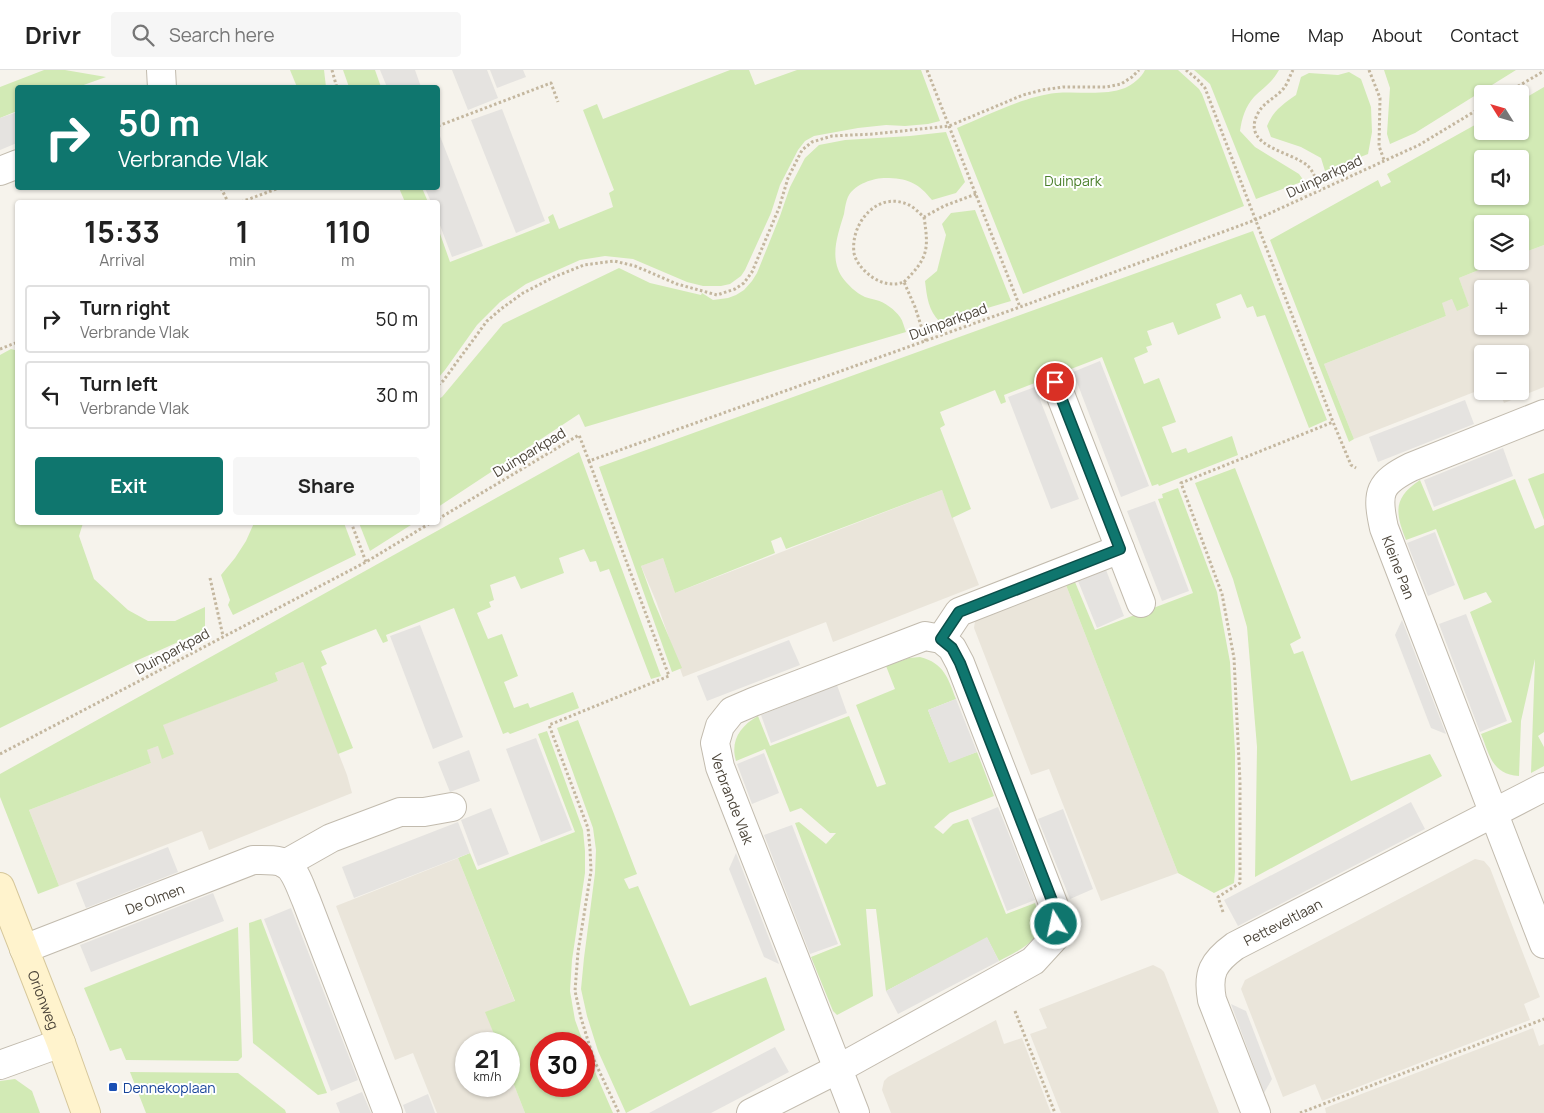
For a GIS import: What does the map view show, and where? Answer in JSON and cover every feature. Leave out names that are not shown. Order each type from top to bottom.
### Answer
[{"type":"street","points":[[161,70],[162,85]]},
{"type":"street","points":[[0,171],[15,165]]},
{"type":"street","points":[[1055,382],[1141,603]]},
{"type":"street","points":[[1385,484],[1395,475],[1411,467],[1544,414]]},
{"type":"street","name":"Kleine Pan","points":[[1385,484],[1380,497],[1380,510],[1384,528],[1544,944]]},
{"type":"street","points":[[751,1113],[838,1068],[1033,961],[1054,937],[1056,911],[960,663],[952,648],[941,639],[959,612],[1120,549]]},
{"type":"street","name":"Verbrande Vlak","points":[[855,1113],[720,767],[715,743],[720,726],[732,711],[906,642],[924,636],[941,639]]},
{"type":"street","points":[[1494,813],[1544,787]]},
{"type":"street","points":[[388,1113],[306,900],[295,875],[285,864],[331,838],[400,812],[424,812],[452,807]]},
{"type":"street","name":"Petteveltlaan","points":[[1256,1113],[1212,1000],[1211,974],[1220,957],[1235,946],[1494,813]]},
{"type":"street","name":"De Olmen","points":[[24,949],[253,860],[285,864]]},
{"type":"street","name":"Orionweg","points":[[0,887],[86,1113]]},
{"type":"street","points":[[0,1065],[60,1043]]},
{"type":"path","points":[[332,70],[336,85]]},
{"type":"path","points":[[927,70],[1020,307]]},
{"type":"path","points":[[440,383],[487,322],[501,309],[523,293],[554,277],[584,265],[614,261],[635,266],[677,284],[716,295],[735,289],[744,283],[752,272],[779,208],[788,178],[802,150],[812,142],[832,136],[949,126],[1042,90],[1063,87],[1106,87],[1121,84],[1139,70]]},
{"type":"path","points":[[1186,70],[1205,88],[1351,465],[1385,484]]},
{"type":"path","points":[[1293,70],[1285,87],[1258,112],[1253,125],[1256,134],[1263,143],[1308,166],[1320,190]]},
{"type":"path","points":[[1369,70],[1380,98],[1379,146],[1384,160]]},
{"type":"path","points":[[1520,85],[1544,71]]},
{"type":"path","points":[[440,125],[551,83],[558,102]]},
{"type":"path","name":"Duinparkpad","points":[[440,518],[579,435],[589,461],[926,341],[1255,220],[1419,145],[1474,112]]},
{"type":"path","points":[[247,200],[274,190]]},
{"type":"path","points":[[924,217],[944,206],[976,194]]},
{"type":"path","points":[[895,201],[910,205],[924,217],[927,240],[925,256],[916,270],[904,282],[896,286],[878,280],[862,269],[854,254],[855,235],[864,216],[881,202],[895,201]]},
{"type":"path","points":[[904,282],[915,307],[926,341]]},
{"type":"path","points":[[0,349],[15,343]]},
{"type":"path","points":[[1235,946],[1218,898],[1240,883],[1240,782],[1234,658],[1222,594],[1181,482],[1333,422]]},
{"type":"path","points":[[589,461],[669,676],[549,725],[588,828],[591,871],[578,952],[575,991],[594,1060],[618,1113]]},
{"type":"path","points":[[352,525],[366,562]]},
{"type":"path","name":"Duinparkpad","points":[[0,754],[366,562],[427,525]]},
{"type":"path","points":[[210,578],[223,636]]},
{"type":"path","points":[[1002,978],[1055,1113]]},
{"type":"path","points":[[1300,1113],[1544,1019]]},
{"type":"shaded area","points":[[380,70],[415,70],[420,85],[386,85]]},
{"type":"shaded area","points":[[452,70],[487,70],[498,98],[468,110]]},
{"type":"shaded area","points":[[490,70],[523,70],[526,77],[497,88]]},
{"type":"shaded area","points":[[502,109],[545,221],[516,233],[471,120]]},
{"type":"shaded area","points":[[15,113],[15,144],[0,150],[0,118]]},
{"type":"shaded area","points":[[440,136],[483,246],[452,257],[440,225],[440,200],[430,200],[426,190],[440,190]]},
{"type":"shaded area","points":[[1544,245],[1544,387],[1529,393],[1529,345],[1474,345],[1474,392],[1354,439],[1324,364],[1446,316],[1441,303],[1452,299],[1469,307],[1459,278],[1479,270],[1529,270],[1529,251]]},
{"type":"shaded area","points":[[1100,361],[1149,486],[1121,497],[1073,372]]},
{"type":"shaded area","points":[[1035,387],[1079,499],[1051,509],[1008,397]]},
{"type":"shaded area","points":[[1465,400],[1474,424],[1378,462],[1369,437]]},
{"type":"shaded area","points":[[1503,448],[1513,476],[1434,507],[1424,480]]},
{"type":"shaded area","points":[[942,490],[979,585],[833,642],[826,622],[683,677],[656,601],[641,566],[663,558],[675,593]]},
{"type":"shaded area","points":[[1155,501],[1189,591],[1162,601],[1127,511]]},
{"type":"shaded area","points":[[1435,532],[1455,585],[1428,596],[1407,543]]},
{"type":"shaded area","points":[[1106,570],[1124,616],[1097,628],[1078,581]]},
{"type":"shaded area","points":[[1066,585],[1178,873],[1101,901],[1049,769],[1031,775],[974,628],[975,621]]},
{"type":"shaded area","points":[[1466,614],[1507,721],[1480,732],[1439,624]]},
{"type":"shaded area","points":[[1402,620],[1446,734],[1431,728],[1395,635]]},
{"type":"shaded area","points":[[420,625],[463,737],[433,749],[390,636]]},
{"type":"shaded area","points":[[789,640],[800,665],[707,701],[697,676]]},
{"type":"shaded area","points":[[303,662],[347,775],[352,793],[209,850],[202,831],[59,886],[29,810],[151,763],[146,750],[158,746],[174,754],[162,725],[278,681],[275,673]]},
{"type":"shaded area","points":[[837,685],[847,713],[771,743],[761,715]]},
{"type":"shaded area","points":[[956,699],[977,752],[949,763],[928,710]]},
{"type":"shaded area","points":[[536,738],[572,830],[541,842],[506,749]]},
{"type":"shaded area","points":[[469,750],[480,781],[450,792],[438,762]]},
{"type":"shaded area","points":[[764,753],[779,793],[752,804],[737,764]]},
{"type":"shaded area","points":[[1411,802],[1425,829],[1238,926],[1224,900]]},
{"type":"shaded area","points":[[998,807],[1035,900],[1007,911],[971,818]]},
{"type":"shaded area","points":[[491,808],[509,854],[478,866],[461,820]]},
{"type":"shaded area","points":[[1063,809],[1093,889],[1070,899],[1038,819]]},
{"type":"shaded area","points":[[458,822],[470,853],[354,898],[342,867]]},
{"type":"shaded area","points":[[792,825],[838,944],[810,954],[764,835]]},
{"type":"shaded area","points":[[168,847],[178,872],[86,908],[76,883]]},
{"type":"shaded area","points":[[736,853],[779,964],[764,957],[729,869]]},
{"type":"shaded area","points":[[458,858],[515,1002],[486,1012],[494,1032],[455,1032],[455,1097],[519,1097],[525,1113],[437,1113],[413,1053],[395,1060],[336,906]]},
{"type":"shaded area","points":[[1475,859],[1484,861],[1490,868],[1540,997],[1524,1004],[1530,1020],[1322,1101],[1315,1084],[1283,1097],[1241,989],[1245,980]]},
{"type":"shaded area","points":[[213,893],[224,921],[91,972],[80,945]]},
{"type":"shaded area","points":[[291,908],[358,1080],[331,1091],[264,919]]},
{"type":"shaded area","points":[[987,937],[999,961],[898,1014],[886,991]]},
{"type":"shaded area","points":[[1153,965],[1164,972],[1219,1113],[1061,1113],[1030,1034],[1047,1028],[1039,1009]]},
{"type":"shaded area","points":[[1231,1004],[1246,1011],[1272,1079],[1264,1093]]},
{"type":"shaded area","points":[[996,1020],[1004,1044],[1022,1038],[1051,1113],[891,1113],[882,1090],[884,1081],[888,1077]]},
{"type":"shaded area","points":[[1533,1028],[1539,1046],[1544,1044],[1544,1113],[1326,1113],[1325,1108]]},
{"type":"shaded area","points":[[775,1047],[789,1072],[711,1113],[649,1113]]},
{"type":"shaded area","points":[[362,1092],[371,1113],[340,1113],[336,1103]]},
{"type":"shaded area","points":[[428,1094],[435,1113],[406,1113],[403,1105]]},
{"type":"green space","points":[[44,70],[65,70],[106,77],[84,85],[15,85],[15,112],[0,118],[0,87]]},
{"type":"green space","points":[[290,70],[324,70],[326,85],[296,85]]},
{"type":"green space","points":[[343,70],[375,70],[380,85],[348,85]]},
{"type":"green space","points":[[730,70],[749,70],[755,85],[797,70],[921,70],[940,121],[905,126],[886,125],[858,128],[814,136],[805,141],[798,150],[780,185],[771,213],[745,270],[741,276],[730,284],[703,286],[687,282],[633,259],[605,256],[580,260],[526,284],[500,302],[477,325],[440,376],[440,234],[450,262],[550,223],[548,217],[553,214],[559,229],[613,207],[609,193],[614,190],[583,110],[597,104],[603,119]]},
{"type":"green space","name":"Duinpark","points":[[1145,70],[1178,70],[1199,89],[1244,206],[1023,294],[957,128],[1006,107],[1044,95],[1108,92],[1125,88],[1141,76]]},
{"type":"green space","points":[[1194,70],[1279,70],[1248,105],[1240,131],[1255,147],[1299,174],[1304,181],[1256,199],[1210,84]]},
{"type":"green space","points":[[1384,70],[1516,70],[1492,85],[1474,85],[1474,96],[1415,133],[1390,144],[1387,134],[1390,88]]},
{"type":"green space","points":[[1349,72],[1361,79],[1371,107],[1372,132],[1368,154],[1325,171],[1321,158],[1301,147],[1271,137],[1267,126],[1275,112],[1296,95],[1301,77],[1309,73],[1338,75]]},
{"type":"green space","points":[[1544,87],[1544,245],[1529,251],[1529,215],[1474,215],[1474,270],[1479,270],[1459,278],[1469,306],[1457,311],[1452,299],[1442,303],[1446,316],[1324,364],[1354,439],[1349,442],[1270,240],[1378,180],[1381,187],[1391,182],[1387,174],[1474,125],[1474,140],[1529,140],[1529,96]]},
{"type":"green space","points":[[946,132],[965,182],[956,193],[932,200],[918,186],[908,181],[884,178],[861,184],[852,191],[846,202],[837,237],[835,254],[838,269],[846,283],[865,297],[879,301],[893,309],[901,319],[906,332],[585,427],[579,414],[440,506],[440,398],[503,324],[619,268],[650,283],[701,295],[702,293],[713,300],[736,295],[744,290],[757,273],[790,187],[805,158],[819,145],[845,140]]},
{"type":"green space","points":[[400,190],[423,190],[427,200],[404,200]]},
{"type":"green space","points":[[975,210],[1011,301],[940,322],[927,298],[925,281],[937,271],[946,235],[942,224],[951,213]]},
{"type":"green space","points":[[1253,231],[1327,420],[1309,428],[1265,315],[1257,317],[1253,306],[1247,308],[1241,294],[1216,304],[1221,318],[1178,335],[1173,322],[1147,331],[1152,345],[1146,347],[1148,352],[1134,358],[1144,384],[1159,378],[1176,422],[1162,427],[1172,453],[1186,448],[1188,453],[1232,436],[1238,455],[1159,486],[1158,484],[1152,486],[1102,357],[1004,395],[1006,402],[1001,404],[995,390],[940,412],[945,425],[940,428],[971,509],[952,518],[942,490],[786,549],[781,537],[771,541],[775,553],[675,593],[663,558],[641,566],[682,668],[672,672],[599,467]]},
{"type":"green space","points":[[11,349],[15,350],[15,525],[82,525],[79,536],[94,579],[128,610],[148,621],[175,621],[205,607],[205,630],[138,660],[0,728],[0,355]]},
{"type":"green space","points":[[579,452],[661,676],[651,679],[609,569],[600,572],[596,561],[590,562],[584,549],[559,558],[564,573],[521,589],[515,576],[490,585],[494,600],[489,602],[491,607],[477,613],[488,639],[502,634],[518,676],[504,682],[514,708],[528,703],[530,708],[573,692],[579,708],[510,734],[508,732],[503,734],[454,608],[386,635],[388,641],[383,643],[376,629],[321,651],[327,664],[321,667],[353,748],[338,754],[303,662],[275,673],[278,681],[163,725],[174,754],[162,759],[158,746],[147,750],[151,763],[29,810],[59,886],[38,894],[0,797],[0,774]]},
{"type":"green space","points":[[1235,468],[1301,638],[1290,644],[1294,654],[1303,651],[1351,781],[1430,754],[1442,776],[1255,877],[1257,747],[1247,627],[1233,579],[1195,483]]},
{"type":"green space","points":[[1544,473],[1544,520],[1528,479]]},
{"type":"green space","points":[[1515,479],[1535,529],[1544,525],[1544,732],[1538,736],[1544,747],[1544,766],[1531,773],[1535,659],[1521,721],[1519,776],[1510,775],[1497,768],[1481,734],[1512,722],[1470,612],[1492,602],[1486,592],[1464,600],[1436,529],[1406,540],[1398,513],[1405,493],[1420,480],[1433,511]]},
{"type":"green space","points":[[1178,488],[1217,592],[1230,662],[1235,752],[1235,872],[1234,883],[1214,893],[1178,873],[1066,585],[1075,582],[1095,630],[1193,593],[1158,499],[1163,498],[1162,494]]},
{"type":"green space","points":[[253,525],[345,525],[356,555],[233,615],[228,605],[230,600],[221,575],[246,541]]},
{"type":"green space","points":[[360,525],[411,525],[370,551]]},
{"type":"green space","points":[[920,657],[940,667],[956,699],[928,710],[949,762],[977,752],[994,796],[950,813],[934,827],[943,834],[953,824],[968,819],[1006,914],[1035,903],[1039,925],[1037,933],[1026,946],[999,961],[987,938],[886,991],[876,909],[866,909],[873,996],[837,1015],[833,1011],[811,957],[841,945],[795,823],[799,822],[826,844],[836,833],[830,833],[801,808],[790,812],[765,749],[736,761],[734,747],[742,729],[758,716],[770,746],[849,716],[877,787],[886,784],[856,705],[895,689],[886,666],[909,658]]},
{"type":"green space","points":[[578,720],[637,874],[624,879],[629,889],[638,886],[690,1006],[766,977],[785,1030],[626,1113],[598,1051],[595,1032],[592,1032],[581,989],[596,850],[593,828],[557,728]]},
{"type":"green space","points":[[547,731],[583,830],[585,873],[572,960],[570,991],[575,1020],[580,1032],[530,1032],[530,1097],[595,1097],[595,1072],[613,1113],[525,1113],[519,1097],[520,1032],[493,1032],[485,1012],[515,1001],[458,858],[470,853],[477,870],[575,832],[538,734]]},
{"type":"green space","points":[[261,919],[327,1093],[318,1095],[253,1043],[249,923]]},
{"type":"green space","points":[[238,927],[242,1057],[238,1061],[126,1060],[121,1048],[110,1051],[84,988]]},
{"type":"green space","points":[[130,1072],[238,1073],[285,1110],[286,1113],[146,1113]]},
{"type":"green space","points":[[15,1079],[32,1091],[40,1113],[0,1113],[0,1081]]},
{"type":"place","name":"Dennekoplaan","points":[[113,1087]]},
{"type":"route","points":[[1055,382],[1120,549],[959,612],[941,639],[952,648],[960,663],[1056,911],[1056,924]]}]
